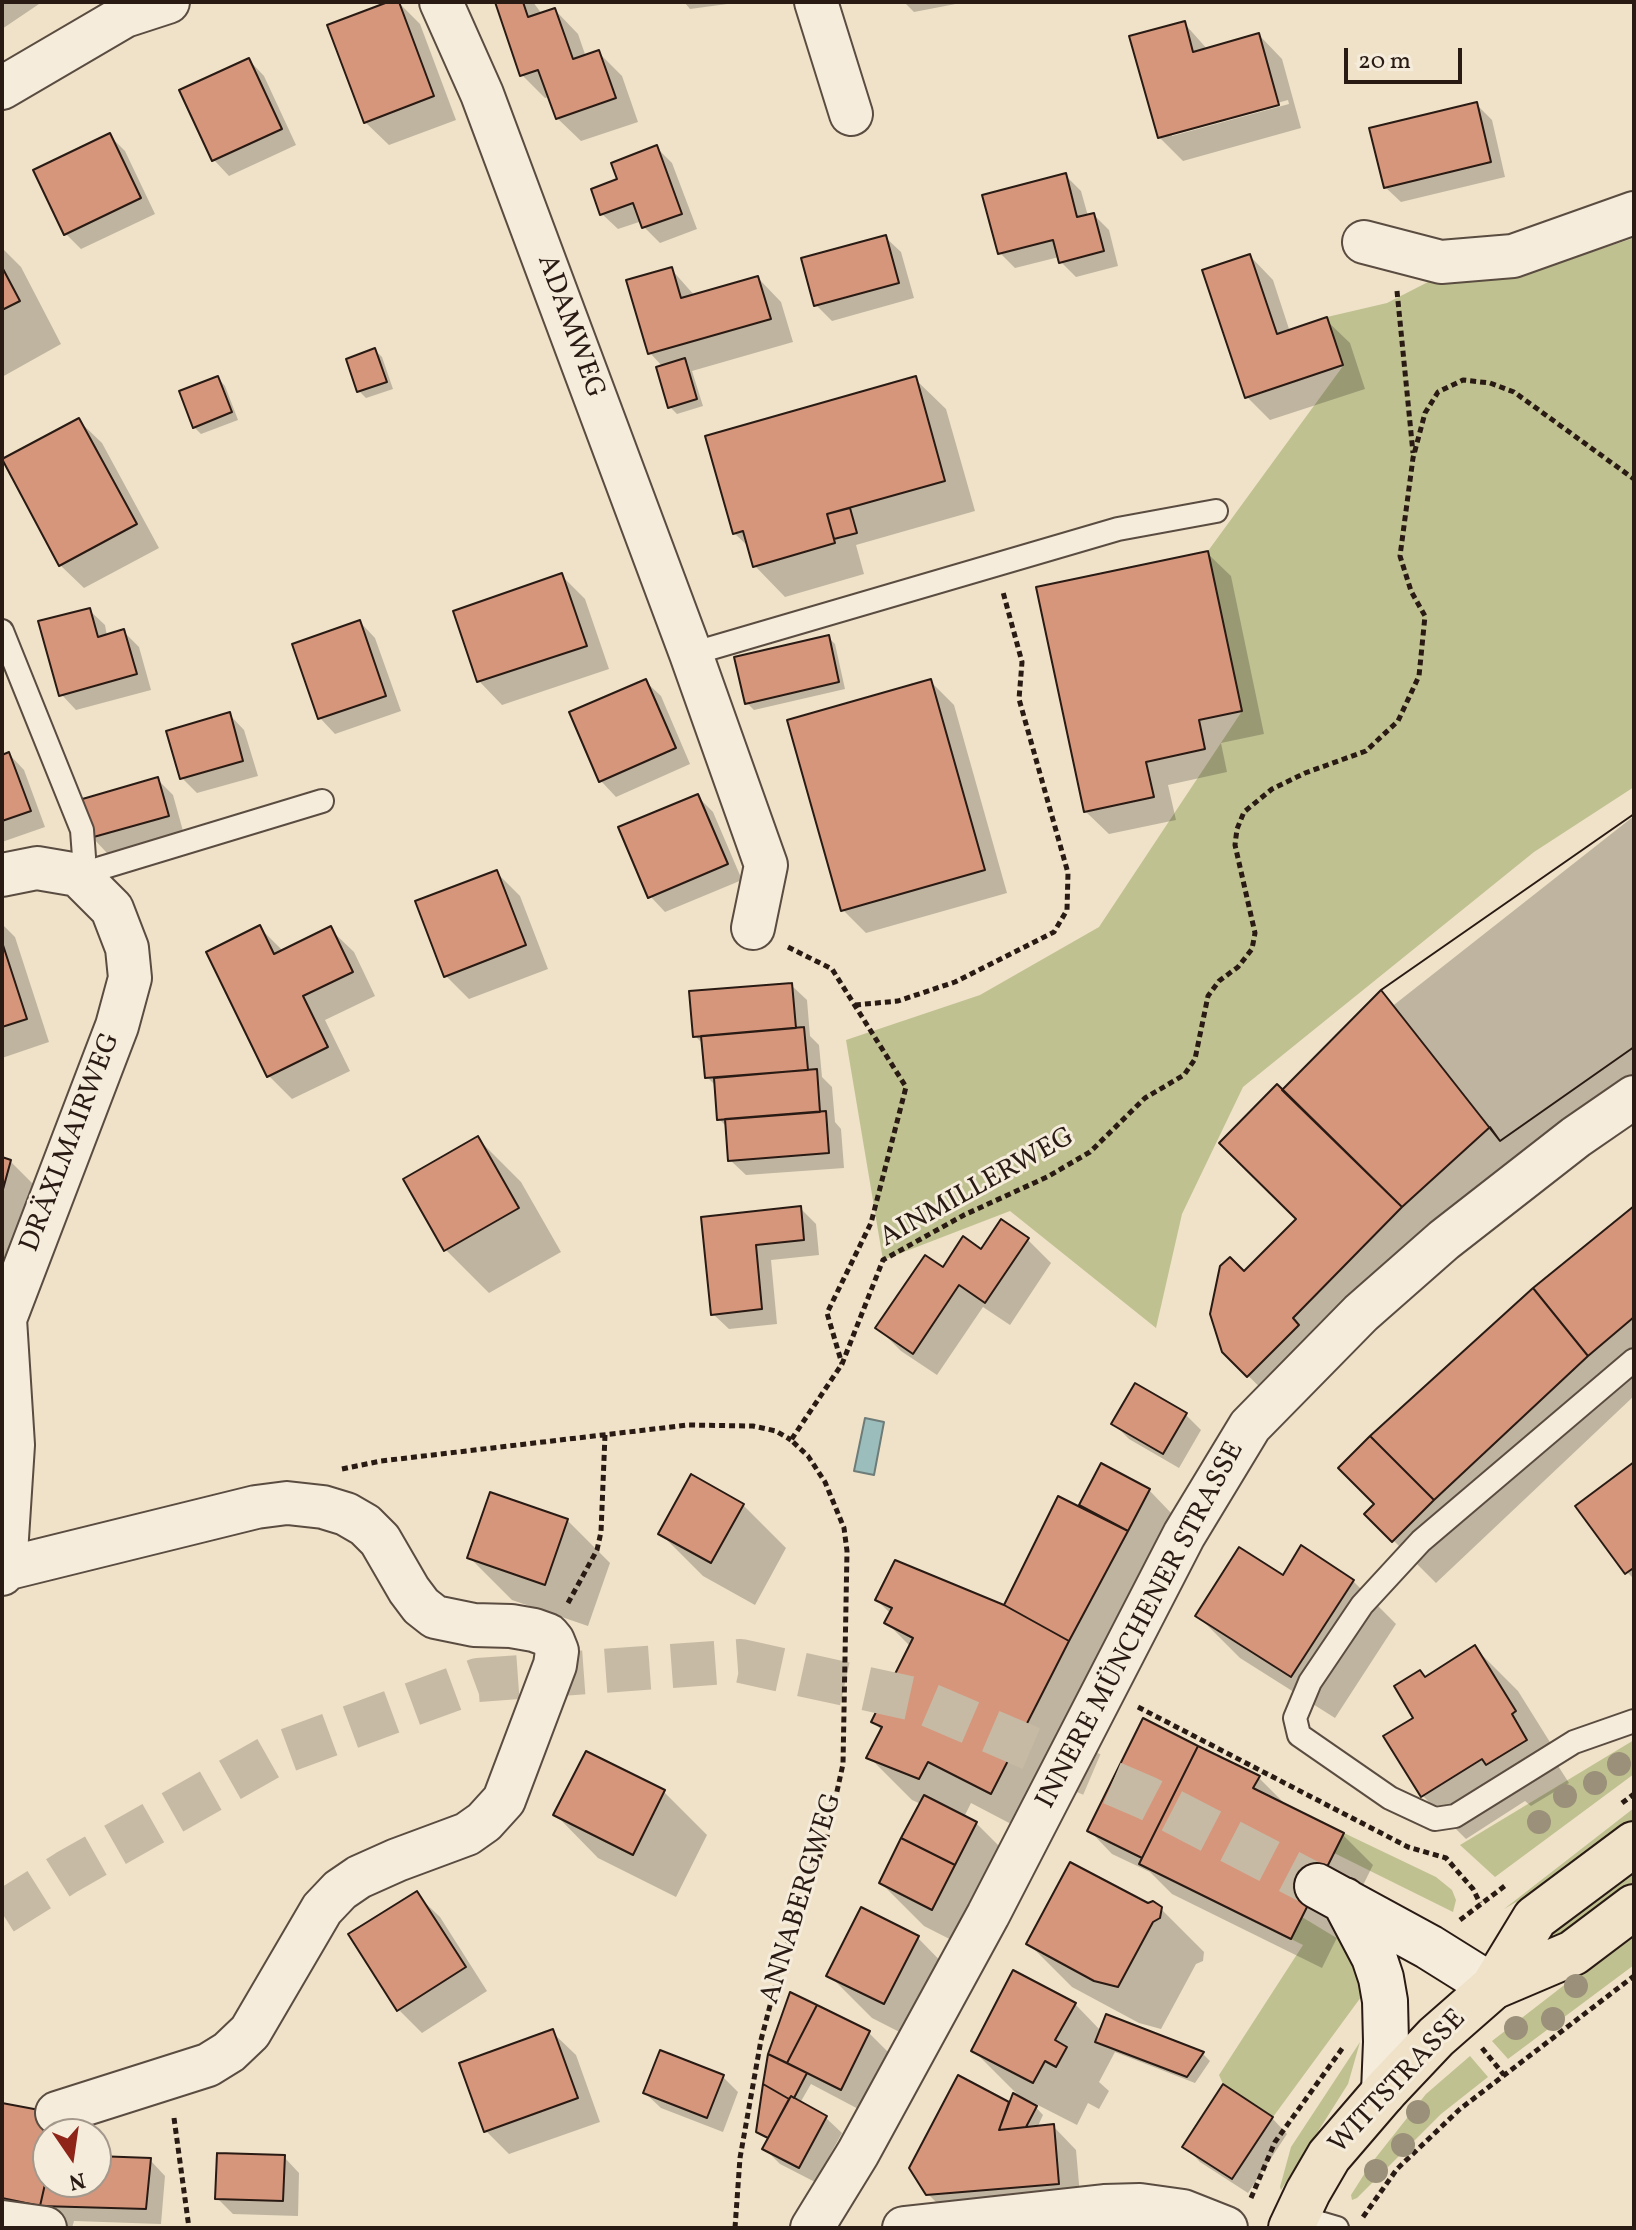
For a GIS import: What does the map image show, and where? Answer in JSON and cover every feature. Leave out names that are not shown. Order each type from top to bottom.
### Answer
[{"type":"main road","name":"WITTSTRASSE","points":[[1294,2222],[1329,2156],[1436,2037],[1493,1987],[1535,1918],[1634,1844]]},
{"type":"main road","points":[[1384,2092],[1385,2001],[1381,1978],[1374,1957],[1331,1893],[1429,1947],[1493,1987]]},
{"type":"main road","name":"WITTSTRASSE","points":[[1493,1987],[1573,1953],[1634,1907]]},
{"type":"street","points":[[2,88],[120,9],[168,2]]},
{"type":"street","name":"ADAMWEG","points":[[441,2],[482,94],[691,654],[766,865],[753,928]]},
{"type":"street","points":[[816,2],[851,114]]},
{"type":"street","points":[[1364,242],[1441,262],[1513,256],[1634,213]]},
{"type":"street","points":[[2,875],[37,868],[78,875]]},
{"type":"street","name":"DRÄXLMAIRWEG","points":[[3,1571],[13,1445],[5,1319],[117,1026],[130,978],[127,948],[112,909],[78,875]]},
{"type":"street","name":"INNERE MÜNCHENER STRASSE","points":[[812,2228],[858,2153],[988,1915],[1184,1535],[1250,1426],[1361,1313],[1432,1251],[1576,1137],[1634,1097]]},
{"type":"street","points":[[3,1571],[256,1507],[299,1504],[346,1514],[365,1525],[380,1540],[421,1606],[435,1617],[474,1625],[511,1626],[548,1635],[557,1651],[555,1665],[504,1800],[484,1822],[467,1834],[359,1877],[340,1890],[322,1909],[250,2032],[229,2052],[208,2065],[57,2113]]},
{"type":"street","points":[[904,2228],[1104,2206],[1140,2205],[1238,2214]]},
{"type":"street","points":[[2,2222],[45,2228]]},
{"type":"lane","points":[[691,654],[1118,529],[1216,511]]},
{"type":"lane","points":[[2,631],[82,830],[84,857],[78,875]]},
{"type":"lane","points":[[78,875],[322,801]]},
{"type":"lane","points":[[1634,1360],[1421,1541],[1362,1605],[1310,1682],[1295,1718],[1299,1735],[1390,1798],[1435,1819],[1455,1816],[1574,1742],[1634,1721]]},
{"type":"lane","points":[[1294,2222],[1337,2228]]},
{"type":"path","points":[[1364,242],[1397,288],[1413,458]]},
{"type":"path","name":"AINMILLERWEG","points":[[842,1364],[883,1260],[964,1215],[1047,1177],[1090,1152],[1145,1098],[1184,1075],[1195,1059],[1208,996],[1252,949],[1255,933],[1235,845],[1244,812],[1272,789],[1305,773],[1366,751],[1398,721],[1419,676],[1425,616],[1411,591],[1400,556],[1413,458],[1425,413],[1438,392],[1463,380],[1490,383],[1514,392],[1634,479]]},
{"type":"path","points":[[855,1005],[898,1001],[955,982],[1054,932],[1067,910],[1068,873],[1019,699],[1022,662],[996,565]]},
{"type":"path","points":[[753,928],[832,969],[906,1087],[871,1223],[827,1313],[842,1364],[791,1440]]},
{"type":"path","name":"ANNABERGWEG","points":[[337,1470],[381,1461],[688,1425],[753,1426],[776,1431],[791,1440],[808,1456],[825,1482],[844,1528],[847,1551],[843,1764],[827,1837],[783,1956],[761,2040],[742,2144],[735,2228]]},
{"type":"path","points":[[548,1635],[597,1550],[601,1532],[605,1435]]},
{"type":"path","points":[[1105,1690],[1408,1847],[1446,1858],[1473,1889],[1480,1903]]},
{"type":"path","points":[[1356,2228],[1397,2169],[1460,2109],[1634,1976]]},
{"type":"path","points":[[1238,2214],[1275,2142],[1352,2034]]},
{"type":"path","points":[[169,2076],[189,2228]]},
{"type":"green space","points":[[1634,238],[1634,787],[1534,852],[1243,1087],[1182,1214],[1156,1328],[1010,1211],[883,1260],[846,1040],[980,995],[1099,927],[1242,711],[1208,551],[1343,366],[1327,317],[1387,303],[1428,282],[1487,278],[1554,264]]},
{"type":"green space","points":[[1634,1740],[1634,1774],[1495,1877],[1460,1845]]},
{"type":"green space","points":[[1634,1808],[1634,1819],[1540,1888],[1504,1909]]},
{"type":"green space","points":[[1344,1833],[1436,1877],[1452,1890],[1456,1900],[1453,1912],[1334,1853]]},
{"type":"green space","points":[[1634,1868],[1634,1883],[1561,1937],[1551,1937],[1551,1931]]},
{"type":"green space","points":[[1302,1917],[1345,1943],[1356,1964],[1364,1993],[1273,2117],[1223,2084],[1219,2075],[1303,1945],[1291,1939]]},
{"type":"green space","points":[[1634,1931],[1634,1965],[1508,2059],[1492,2041]]},
{"type":"green space","points":[[1360,2042],[1348,2084],[1281,2190],[1291,2147]]},
{"type":"green space","points":[[1470,2056],[1488,2077],[1441,2114],[1352,2200],[1351,2195],[1370,2165],[1426,2094]]},
{"type":"water","points":[[865,1418],[884,1422],[874,1475],[854,1471]]},
{"type":"building","points":[[388,2],[399,2],[434,96],[364,123],[327,25]]},
{"type":"building","points":[[495,2],[523,2],[528,17],[555,8],[573,59],[599,50],[616,98],[556,119],[538,70],[520,76]]},
{"type":"building","points":[[1185,21],[1193,52],[1259,33],[1279,105],[1158,138],[1129,36]]},
{"type":"building","points":[[249,58],[282,129],[212,161],[179,90]]},
{"type":"building","points":[[1477,102],[1491,162],[1384,188],[1369,128]]},
{"type":"building","points":[[110,133],[141,198],[64,235],[33,170]]},
{"type":"building","points":[[657,145],[682,214],[642,228],[633,203],[600,215],[591,189],[617,179],[611,163]]},
{"type":"building","points":[[1066,173],[1077,217],[1094,213],[1104,251],[1059,263],[1053,240],[998,254],[982,195]]},
{"type":"building","points":[[886,235],[899,283],[814,306],[801,258]]},
{"type":"building","points":[[1250,254],[1277,334],[1327,317],[1343,365],[1245,398],[1202,270]]},
{"type":"building","points":[[2,267],[20,301],[2,310]]},
{"type":"building","points":[[672,267],[681,298],[758,276],[771,319],[648,354],[626,280]]},
{"type":"building","points":[[375,348],[387,382],[357,392],[346,359]]},
{"type":"building","points":[[685,358],[697,399],[668,408],[656,367]]},
{"type":"building","points":[[218,376],[232,412],[193,428],[179,391]]},
{"type":"building","points":[[916,376],[945,481],[827,514],[835,543],[753,567],[743,531],[733,534],[705,436]]},
{"type":"building","points":[[79,418],[137,524],[59,566],[2,459]]},
{"type":"building","points":[[850,508],[857,533],[834,539],[827,514]]},
{"type":"building","points":[[1208,551],[1242,711],[1199,720],[1205,749],[1146,762],[1154,797],[1084,812],[1036,587]]},
{"type":"building","points":[[562,573],[587,646],[477,682],[453,611]]},
{"type":"building","points":[[90,608],[98,637],[124,629],[137,674],[59,696],[38,621]]},
{"type":"building","points":[[360,620],[386,696],[318,719],[292,644]]},
{"type":"building","points":[[829,635],[839,682],[745,704],[734,657]]},
{"type":"building","points":[[646,679],[676,748],[599,782],[569,712]]},
{"type":"building","points":[[931,679],[985,870],[841,911],[787,720]]},
{"type":"building","points":[[230,712],[243,761],[180,779],[166,731]]},
{"type":"building","points":[[9,752],[31,811],[2,821],[2,755]]},
{"type":"building","points":[[158,777],[169,816],[90,838],[79,800]]},
{"type":"building","points":[[698,794],[728,864],[648,898],[618,827]]},
{"type":"building","points":[[1634,814],[1634,1047],[1500,1141],[1490,1127],[1402,1207],[1282,1090],[1381,990]]},
{"type":"building","points":[[1634,814],[1634,1047],[1500,1141],[1381,990]]},
{"type":"building","points":[[497,870],[526,945],[444,977],[415,901]]},
{"type":"building","points":[[260,925],[274,954],[331,926],[353,972],[303,996],[328,1047],[267,1077],[206,952]]},
{"type":"building","points":[[2,942],[27,1019],[2,1027]]},
{"type":"building","points":[[792,983],[796,1028],[693,1037],[689,991]]},
{"type":"building","points":[[804,1027],[808,1070],[705,1078],[701,1036]]},
{"type":"building","points":[[817,1069],[820,1112],[717,1120],[714,1078]]},
{"type":"building","points":[[1277,1084],[1402,1207],[1293,1318],[1299,1325],[1247,1377],[1222,1352],[1210,1314],[1220,1266],[1230,1257],[1244,1271],[1296,1219],[1219,1143]]},
{"type":"building","points":[[826,1111],[829,1153],[728,1161],[725,1119]]},
{"type":"building","points":[[478,1136],[519,1208],[444,1251],[403,1179]]},
{"type":"building","points":[[2,1157],[11,1160],[2,1193]]},
{"type":"building","points":[[801,1206],[804,1240],[756,1245],[762,1309],[711,1315],[701,1217]]},
{"type":"building","points":[[1634,1206],[1634,1317],[1588,1356],[1533,1288]]},
{"type":"building","points":[[1001,1219],[1029,1238],[985,1303],[959,1285],[913,1354],[875,1328],[925,1255],[943,1267],[963,1236],[981,1249]]},
{"type":"building","points":[[1533,1288],[1588,1356],[1434,1500],[1370,1436]]},
{"type":"building","points":[[1135,1383],[1187,1413],[1163,1454],[1111,1424]]},
{"type":"building","points":[[1370,1436],[1434,1500],[1392,1542],[1364,1514],[1374,1504],[1338,1468]]},
{"type":"building","points":[[1634,1462],[1634,1572],[1632,1569],[1625,1574],[1575,1506]]},
{"type":"building","points":[[1101,1463],[1150,1489],[1128,1531],[1079,1505]]},
{"type":"building","points":[[691,1474],[744,1504],[711,1563],[658,1534]]},
{"type":"building","points":[[490,1492],[568,1519],[545,1585],[467,1558]]},
{"type":"building","points":[[1058,1496],[1128,1531],[1069,1641],[1004,1605]]},
{"type":"building","points":[[1301,1545],[1354,1580],[1291,1677],[1195,1616],[1239,1547],[1283,1575]]},
{"type":"building","points":[[895,1560],[1004,1605],[1069,1641],[991,1794],[928,1762],[919,1779],[866,1758],[882,1727],[871,1722],[913,1638],[884,1623],[892,1608],[875,1600]]},
{"type":"building","points":[[1475,1645],[1516,1711],[1512,1714],[1527,1740],[1486,1765],[1482,1759],[1421,1797],[1383,1736],[1413,1718],[1394,1686],[1420,1670],[1425,1677]]},
{"type":"building","points":[[1143,1718],[1198,1746],[1142,1858],[1087,1831]]},
{"type":"building","points":[[1198,1746],[1260,1776],[1253,1788],[1344,1833],[1291,1939],[1139,1864]]},
{"type":"building","points":[[586,1751],[665,1790],[633,1855],[553,1815]]},
{"type":"building","points":[[924,1795],[977,1822],[955,1865],[901,1838]]},
{"type":"building","points":[[901,1838],[955,1865],[932,1910],[879,1883]]},
{"type":"building","points":[[1070,1862],[1148,1903],[1153,1901],[1162,1907],[1160,1918],[1153,1922],[1118,1987],[1094,1981],[1026,1944]]},
{"type":"building","points":[[417,1891],[466,1967],[397,2011],[348,1934]]},
{"type":"building","points":[[861,1907],[919,1936],[884,2004],[826,1976]]},
{"type":"building","points":[[1013,1970],[1076,2003],[1055,2040],[1067,2047],[1056,2067],[1045,2061],[1033,2083],[971,2051]]},
{"type":"building","points":[[790,1992],[817,2005],[787,2063],[768,2054]]},
{"type":"building","points":[[817,2005],[870,2031],[841,2090],[787,2063]]},
{"type":"building","points":[[1106,2014],[1204,2052],[1187,2077],[1095,2042]]},
{"type":"building","points":[[553,2029],[578,2098],[484,2132],[459,2063]]},
{"type":"building","points":[[660,2050],[724,2075],[707,2118],[643,2093]]},
{"type":"building","points":[[768,2054],[807,2073],[794,2098],[791,2096],[789,2099],[763,2084]]},
{"type":"building","points":[[958,2075],[1009,2102],[999,2130],[1054,2124],[1059,2184],[926,2195],[909,2168]]},
{"type":"building","points":[[763,2084],[789,2099],[768,2138],[756,2132]]},
{"type":"building","points":[[1223,2084],[1273,2117],[1232,2179],[1182,2147]]},
{"type":"building","points":[[1013,2093],[1037,2106],[1026,2127],[999,2130]]},
{"type":"building","points":[[791,2096],[827,2116],[799,2168],[762,2149]]},
{"type":"building","points":[[2,2103],[50,2112],[53,2118],[32,2118],[32,2198],[42,2198],[40,2206],[2,2198]]},
{"type":"building","points":[[217,2153],[285,2155],[283,2201],[215,2199]]},
{"type":"building","points":[[112,2157],[151,2158],[146,2209],[40,2206],[42,2198],[112,2198]]},
{"type":"tunnel","points":[[2,1913],[67,1872],[272,1756],[478,1680],[741,1661],[918,1700],[1147,1798],[1317,1886]]}]
